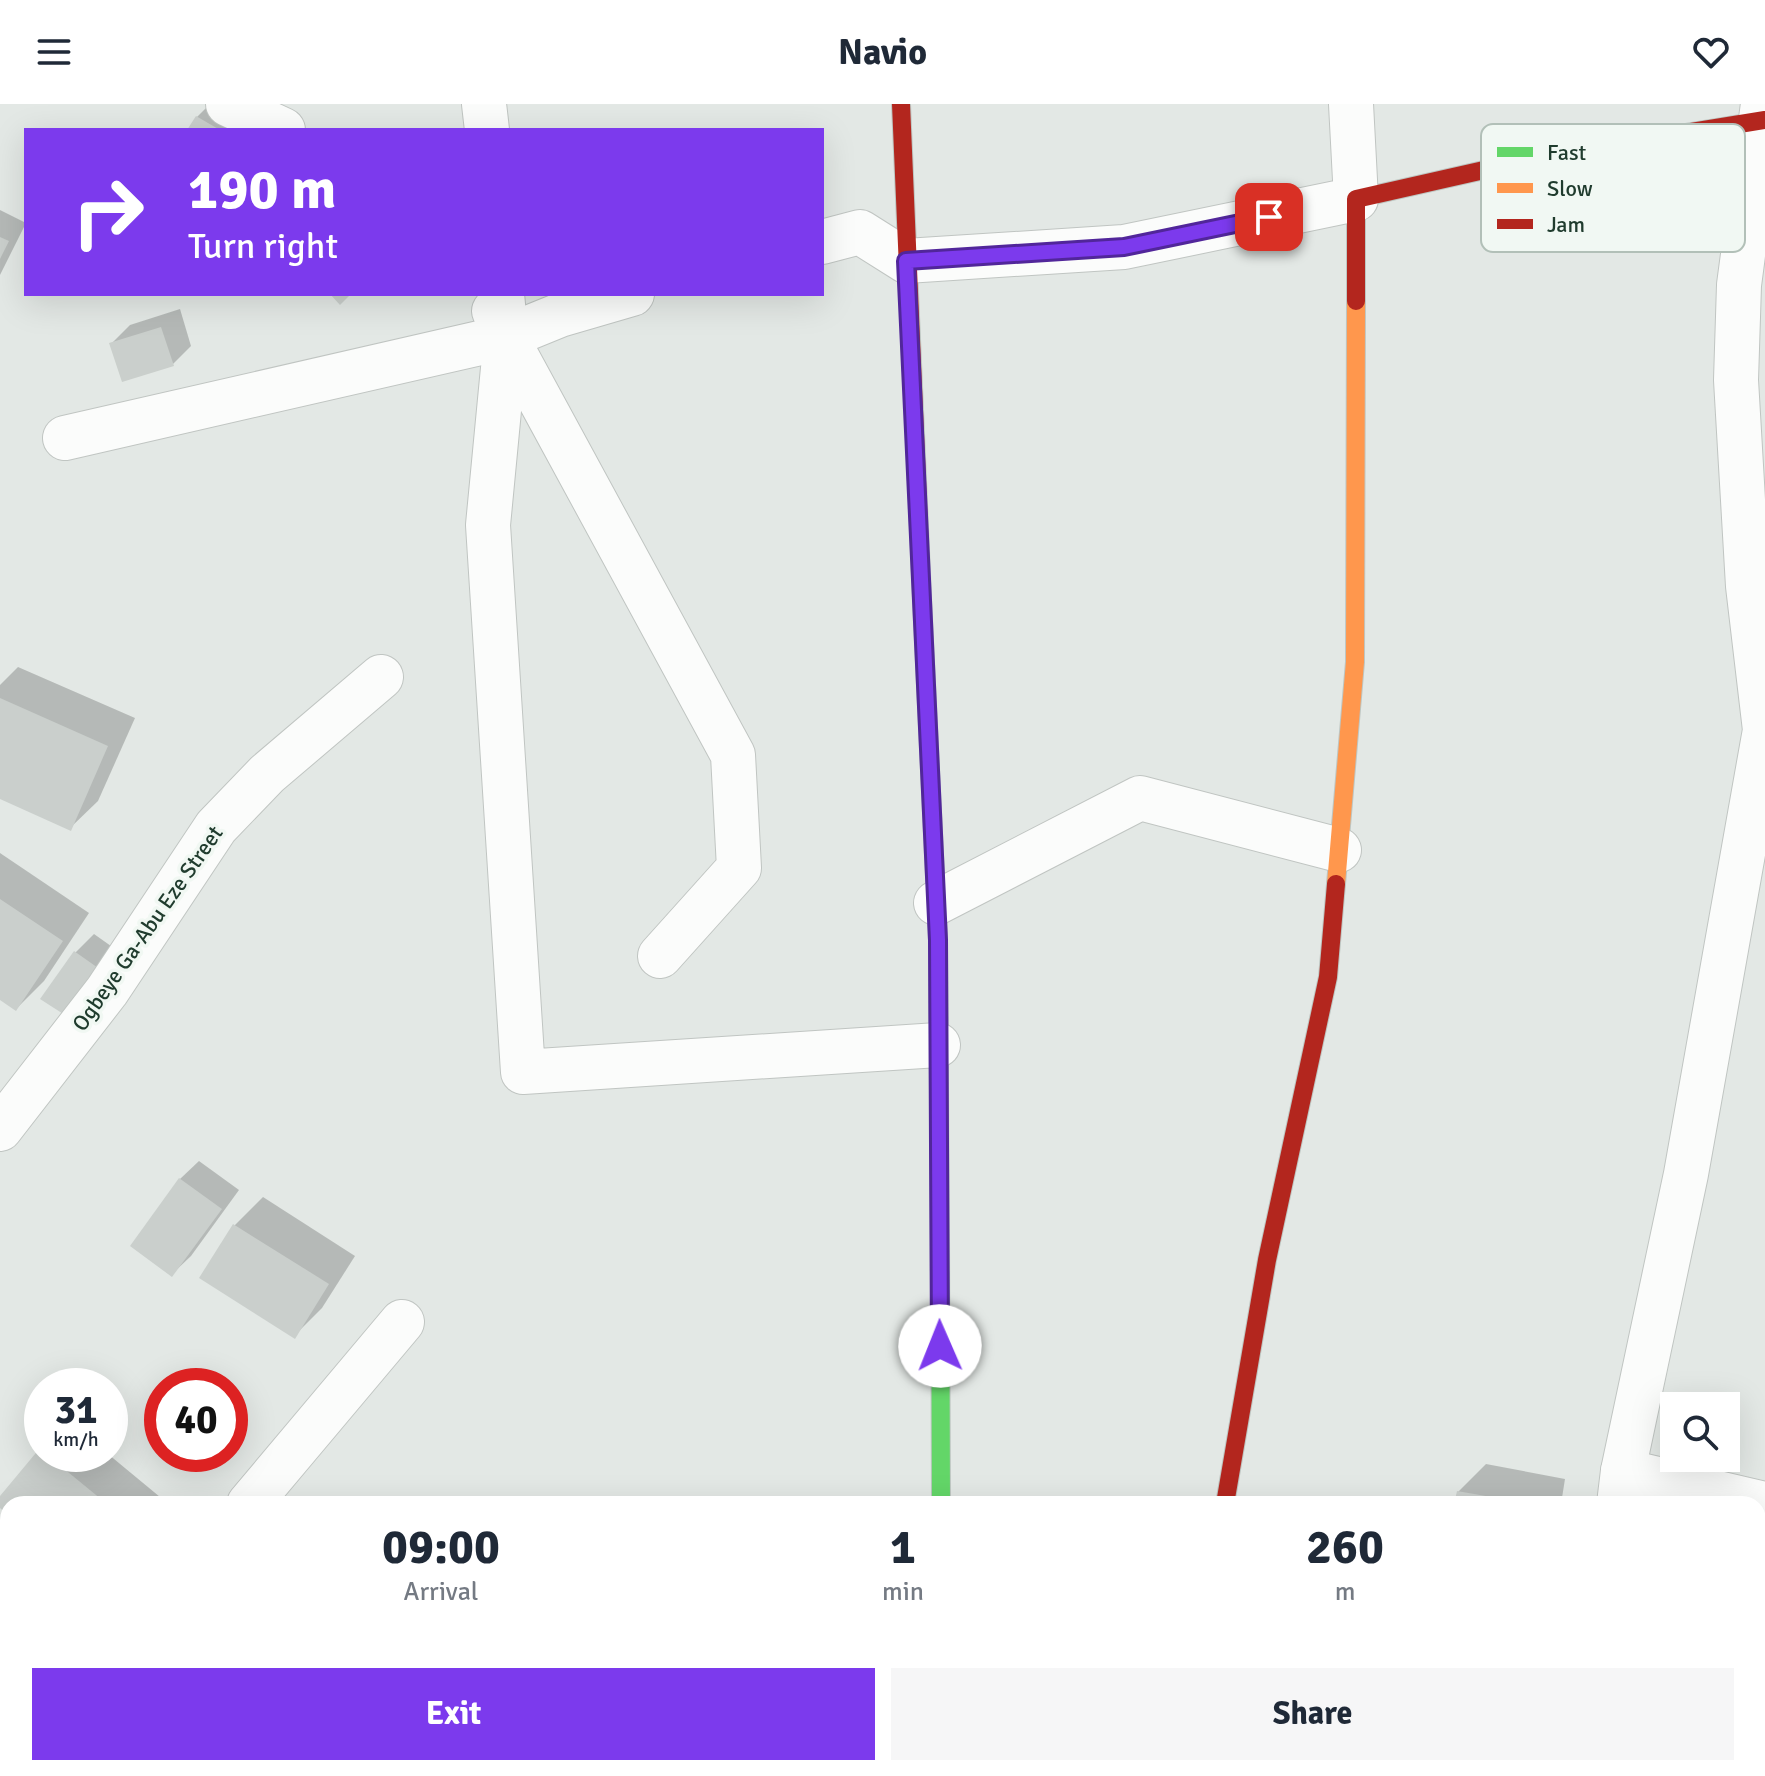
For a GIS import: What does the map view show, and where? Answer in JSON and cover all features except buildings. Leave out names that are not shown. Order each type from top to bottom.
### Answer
[{"type":"street","points":[[228,104],[279,128]]},
{"type":"street","points":[[484,104],[487,128]]},
{"type":"street","points":[[901,104],[936,903],[941,1496]]},
{"type":"street","points":[[1226,1496],[1267,1260],[1328,977],[1355,662],[1356,199],[1351,104]]},
{"type":"street","points":[[1716,124],[1764,115],[1745,244]]},
{"type":"street","points":[[824,241],[860,232],[906,261],[1124,247],[1481,171]]},
{"type":"street","points":[[1697,1496],[1621,1487],[1686,1174],[1765,730],[1748,586],[1736,380],[1739,285],[1744,252]]},
{"type":"street","points":[[487,296],[506,337],[733,755],[739,868],[660,956]]},
{"type":"street","points":[[502,296],[506,337],[488,525],[523,1072],[938,1045]]},
{"type":"street","points":[[65,438],[506,337],[560,315],[625,296]]},
{"type":"street","name":"Ogbeye Ga-Abu Eze Street","points":[[0,1129],[107,991],[216,827],[267,774],[381,677]]},
{"type":"street","points":[[936,903],[1140,798],[1339,850]]},
{"type":"street","points":[[256,1496],[402,1322]]},
{"type":"traffic: fast","points":[[940,1238],[941,1496]]},
{"type":"traffic: slow","points":[[1336,884],[1355,662],[1356,301]]},
{"type":"traffic: slow","points":[[922,598],[938,940],[940,1238]]},
{"type":"traffic: jam","points":[[901,104],[922,598]]},
{"type":"traffic: jam","points":[[1740,124],[1765,120]]},
{"type":"traffic: jam","points":[[1356,301],[1356,199],[1481,171]]},
{"type":"traffic: jam","points":[[1226,1496],[1267,1260],[1328,977],[1336,884]]},
{"type":"route","points":[[940,1346],[938,940],[906,261],[1124,247],[1269,217]]}]
